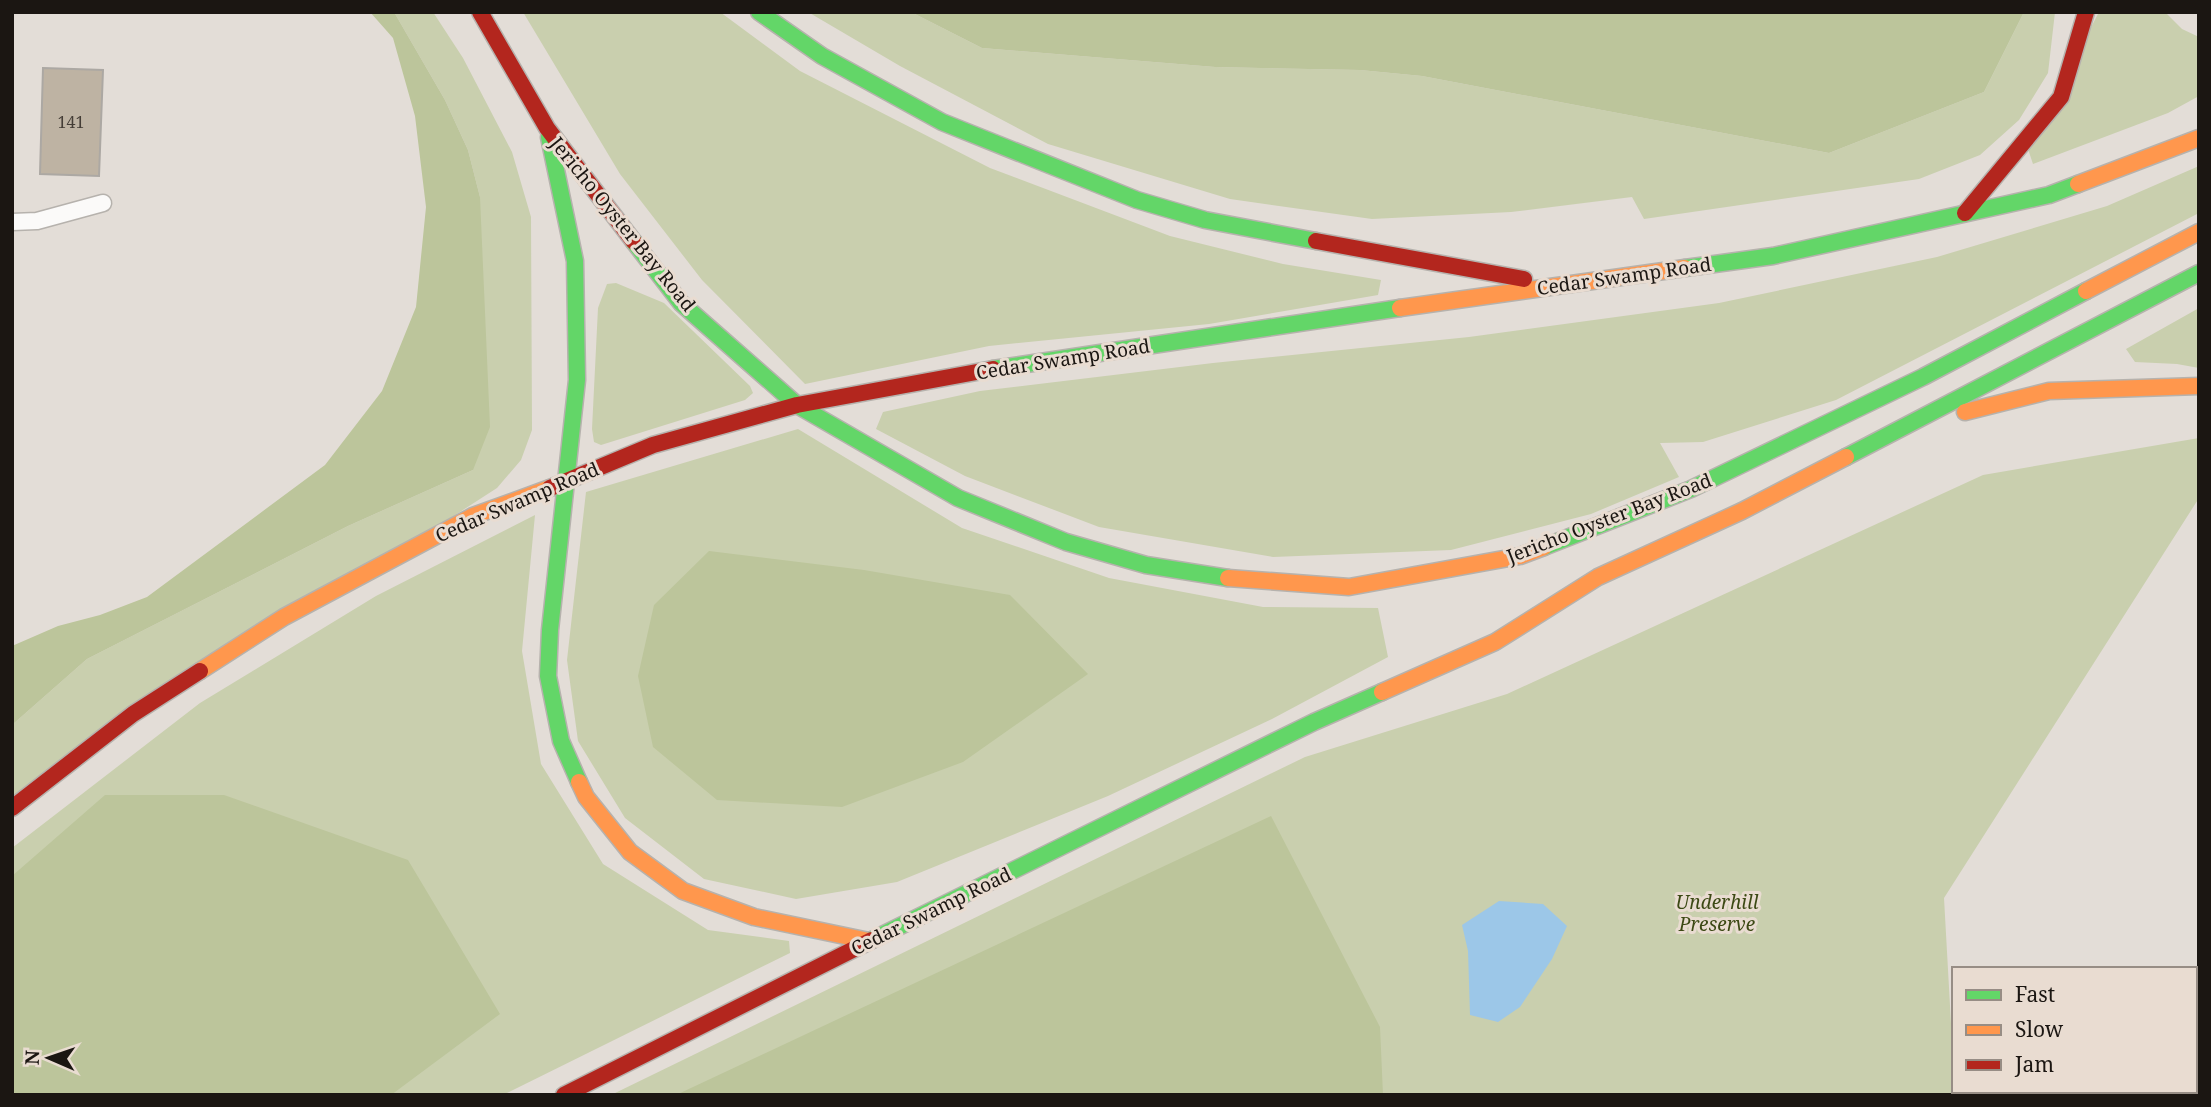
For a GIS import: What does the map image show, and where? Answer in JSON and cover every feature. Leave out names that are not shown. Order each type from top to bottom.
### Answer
[{"type":"main road","name":"Jericho Oyster Bay Road","points":[[480,12],[547,128],[681,303],[797,405],[958,498],[1066,542],[1146,565],[1221,578],[1349,587],[1520,556],[1691,489],[1923,377],[2199,232]]},
{"type":"main road","points":[[759,12],[822,56],[942,122],[1137,200],[1205,220],[1553,285]]},
{"type":"main road","points":[[1965,213],[2061,97],[2086,12]]},
{"type":"main road","points":[[547,128],[575,261],[577,380],[564,483],[548,676],[561,741],[586,797],[630,852],[683,891],[754,917],[869,941]]},
{"type":"main road","name":"Cedar Swamp Road","points":[[12,808],[134,714],[284,617],[473,516],[564,483],[653,445],[797,405],[980,371],[1553,285],[1773,256],[2049,195],[2199,138]]},
{"type":"main road","name":"Cedar Swamp Road","points":[[564,1095],[1314,722],[1495,642],[1598,577],[1742,511],[2199,273]]},
{"type":"main road","points":[[1902,428],[2049,391],[2199,386]]},
{"type":"lane","points":[[12,222],[37,221],[103,204]]},
{"type":"green space","points":[[370,12],[394,12],[445,100],[468,150],[480,197],[490,427],[473,470],[348,526],[87,659],[12,725],[12,646],[58,626],[100,615],[147,597],[325,465],[382,391],[416,307],[426,207],[415,116],[393,38]]},
{"type":"green space","points":[[394,12],[433,12],[463,58],[512,152],[531,217],[532,430],[521,460],[497,488],[12,801],[12,725],[87,659],[348,526],[473,470],[480,197],[468,150],[445,100]]},
{"type":"green space","points":[[523,12],[720,12],[800,71],[990,168],[1170,236],[1283,264],[1381,280],[1378,295],[1209,324],[989,346],[805,384],[702,280],[620,174]]},
{"type":"green space","points":[[808,12],[911,12],[982,48],[1215,67],[1360,70],[1422,76],[1829,153],[1984,92],[2024,12],[2055,12],[2048,73],[2019,120],[1980,155],[1919,179],[1644,219],[1632,197],[1511,212],[1372,219],[1230,199],[1048,144],[900,66]]},
{"type":"green space","points":[[911,12],[2024,12],[1984,92],[1829,153],[1422,76],[1360,70],[1215,67],[982,48]]},
{"type":"green space","points":[[2099,12],[2165,12],[2182,29],[2199,37],[2199,96],[2168,113],[2033,164],[2028,149]]},
{"type":"green space","points":[[2199,166],[2199,213],[1836,400],[1703,442],[1660,443],[1679,477],[1591,514],[1451,550],[1273,557],[1099,527],[965,476],[876,429],[883,412],[980,391],[1213,363],[1469,337],[1719,303],[1937,257],[2107,206]]},
{"type":"green space","points":[[616,283],[664,303],[750,386],[753,393],[745,400],[601,445],[594,442],[592,429],[598,308],[607,284]]},
{"type":"green space","points":[[2199,308],[2199,368],[2135,362],[2126,349]]},
{"type":"green space","points":[[798,429],[962,528],[1109,578],[1263,607],[1378,608],[1388,657],[1272,719],[1108,796],[897,882],[796,899],[704,879],[625,818],[578,741],[567,660],[586,492]]},
{"type":"green space","name":"Underhill Preserve","points":[[2199,438],[2199,498],[1944,898],[1952,1041],[1952,1093],[1955,1095],[611,1095],[1305,757],[1507,694],[1983,475]]},
{"type":"green space","points":[[535,515],[522,651],[541,764],[603,864],[708,930],[789,941],[790,953],[503,1095],[12,1095],[12,848],[200,703],[376,596]]},
{"type":"green space","points":[[709,551],[864,570],[1010,595],[1088,674],[963,762],[842,807],[717,800],[653,747],[638,676],[654,605]]},
{"type":"green space","points":[[105,795],[224,795],[408,860],[500,1014],[391,1095],[12,1095],[12,876]]},
{"type":"green space","points":[[1271,816],[1380,1027],[1383,1095],[676,1095]]},
{"type":"water","points":[[1499,901],[1543,904],[1567,926],[1552,959],[1520,1007],[1498,1022],[1470,1015],[1468,951],[1462,925]]},
{"type":"building","points":[[43,68],[103,70],[99,176],[40,174]]},
{"type":"traffic: fast","points":[[759,12],[822,56],[942,122],[1137,200],[1205,220],[1316,241]]},
{"type":"traffic: fast","points":[[549,137],[575,261],[577,380],[550,630],[548,676],[561,741],[579,782]]},
{"type":"traffic: fast","points":[[1685,268],[1773,256],[2049,195],[2078,184]]},
{"type":"traffic: fast","points":[[634,242],[681,303],[797,405],[958,498],[1066,542],[1146,565],[1228,578]]},
{"type":"traffic: fast","points":[[1846,457],[2199,273]]},
{"type":"traffic: fast","points":[[1544,547],[1691,489],[1923,377],[2086,291]]},
{"type":"traffic: fast","points":[[993,369],[1400,308]]},
{"type":"traffic: fast","points":[[872,940],[1314,722],[1382,692]]},
{"type":"traffic: slow","points":[[2078,184],[2199,138]]},
{"type":"traffic: slow","points":[[2086,291],[2199,232]]},
{"type":"traffic: slow","points":[[1400,308],[1685,268]]},
{"type":"traffic: slow","points":[[1965,412],[2049,391],[2199,386]]},
{"type":"traffic: slow","points":[[1382,692],[1495,642],[1598,577],[1742,511],[1846,457]]},
{"type":"traffic: slow","points":[[200,671],[284,617],[473,516],[550,488]]},
{"type":"traffic: slow","points":[[1228,578],[1349,587],[1520,556],[1544,547]]},
{"type":"traffic: slow","points":[[579,782],[586,797],[630,852],[683,891],[754,917],[869,941]]},
{"type":"traffic: jam","points":[[480,12],[547,128],[634,242]]},
{"type":"traffic: jam","points":[[1965,213],[2061,97],[2086,12]]},
{"type":"traffic: jam","points":[[1316,241],[1524,279]]},
{"type":"traffic: jam","points":[[550,488],[653,445],[797,405],[993,369]]},
{"type":"traffic: jam","points":[[12,808],[133,714],[200,671]]},
{"type":"traffic: jam","points":[[564,1095],[872,940]]}]
